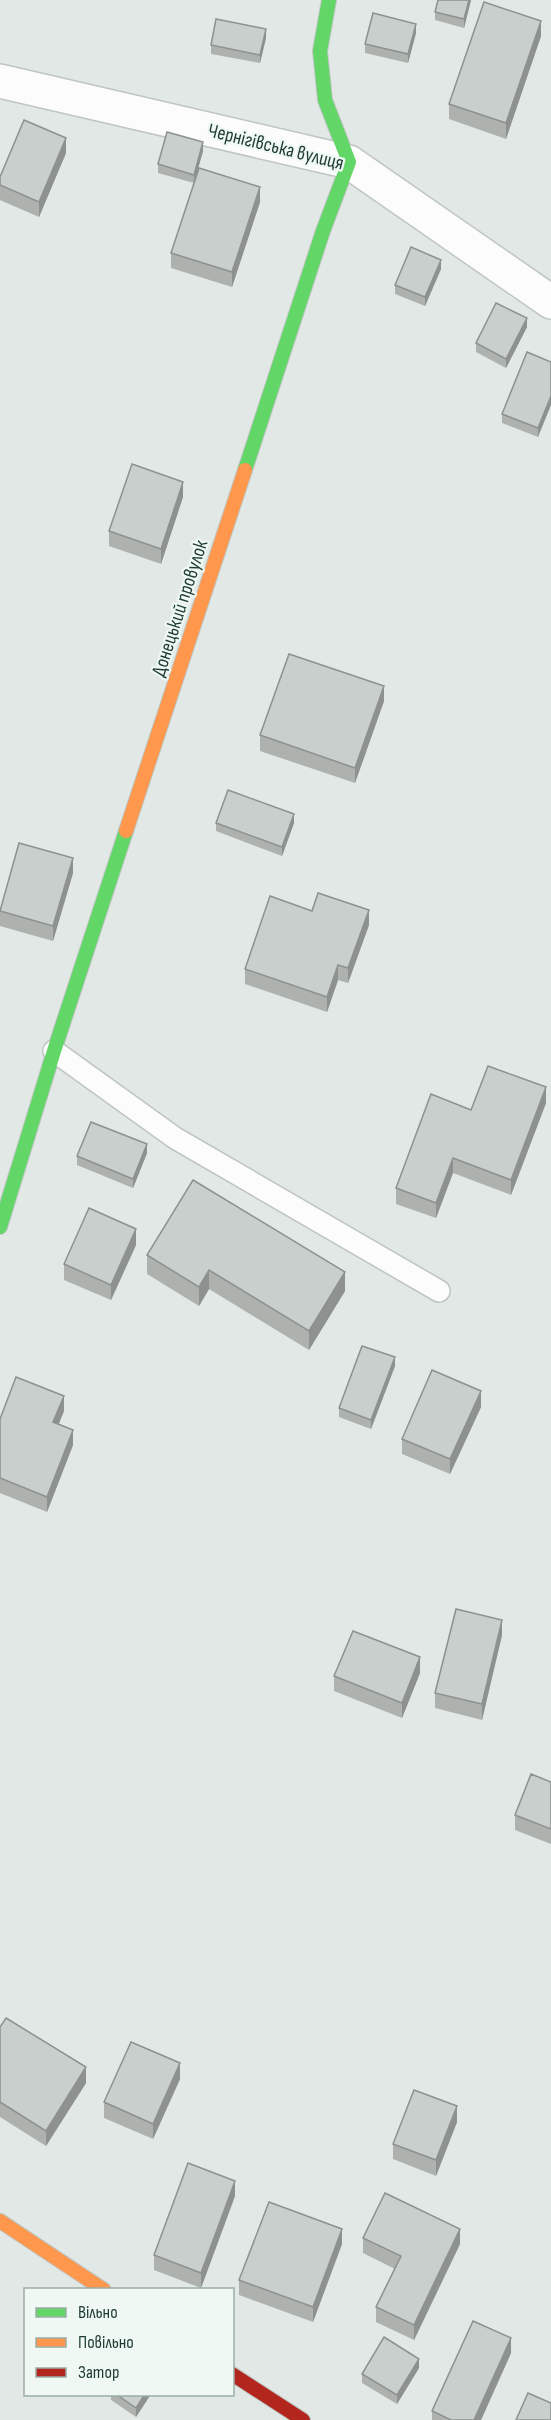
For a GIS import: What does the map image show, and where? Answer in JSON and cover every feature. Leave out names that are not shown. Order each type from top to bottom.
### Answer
[{"type":"street","points":[[329,0],[320,51],[325,100],[349,162]]},
{"type":"street","name":"Чернігівська вулиця","points":[[0,81],[349,162],[551,302]]},
{"type":"street","name":"Донецький провулок","points":[[0,1227],[54,1051],[323,231],[349,162]]},
{"type":"street","points":[[0,2221],[103,2288]]},
{"type":"street","points":[[234,2375],[303,2420]]},
{"type":"lane","points":[[54,1051],[175,1138],[439,1291]]},
{"type":"building","points":[[438,0],[469,0],[464,19],[435,12]]},
{"type":"building","points":[[484,2],[541,21],[506,123],[449,104]]},
{"type":"building","points":[[373,13],[416,24],[408,54],[365,44]]},
{"type":"building","points":[[216,19],[266,29],[260,55],[211,45]]},
{"type":"building","points":[[24,120],[66,138],[39,202],[0,185],[0,177]]},
{"type":"building","points":[[167,132],[203,142],[194,175],[158,164]]},
{"type":"building","points":[[199,168],[260,187],[232,272],[171,253]]},
{"type":"building","points":[[411,247],[441,260],[425,297],[395,285]]},
{"type":"building","points":[[496,303],[527,318],[506,359],[476,343]]},
{"type":"building","points":[[527,352],[551,362],[551,396],[538,428],[502,414]]},
{"type":"building","points":[[132,464],[183,482],[161,549],[109,531]]},
{"type":"building","points":[[289,654],[384,686],[355,768],[260,735]]},
{"type":"building","points":[[228,790],[294,814],[282,847],[216,823]]},
{"type":"building","points":[[19,843],[73,858],[53,926],[0,911]]},
{"type":"building","points":[[318,893],[369,910],[348,968],[338,965],[327,997],[245,969],[270,896],[312,911]]},
{"type":"building","points":[[488,1066],[546,1087],[511,1180],[453,1158],[436,1203],[396,1188],[431,1094],[471,1110]]},
{"type":"building","points":[[91,1122],[147,1144],[133,1179],[77,1156]]},
{"type":"building","points":[[193,1180],[345,1272],[309,1331],[209,1270],[199,1287],[147,1255]]},
{"type":"building","points":[[89,1208],[136,1229],[111,1285],[64,1264]]},
{"type":"building","points":[[362,1346],[395,1357],[371,1420],[339,1408]]},
{"type":"building","points":[[432,1370],[481,1391],[450,1459],[402,1439]]},
{"type":"building","points":[[16,1377],[64,1396],[53,1422],[73,1430],[47,1497],[0,1478],[0,1419]]},
{"type":"building","points":[[456,1609],[502,1620],[482,1704],[435,1693]]},
{"type":"building","points":[[353,1631],[420,1657],[402,1703],[334,1676]]},
{"type":"building","points":[[531,1774],[551,1782],[551,1829],[515,1815]]},
{"type":"building","points":[[6,2018],[86,2067],[46,2131],[0,2102],[0,2027]]},
{"type":"building","points":[[131,2042],[180,2063],[153,2124],[104,2102]]},
{"type":"building","points":[[414,2090],[457,2106],[436,2160],[393,2144]]},
{"type":"building","points":[[188,2163],[235,2181],[201,2273],[154,2255]]},
{"type":"building","points":[[385,2193],[460,2229],[414,2325],[376,2307],[401,2256],[363,2238]]},
{"type":"building","points":[[269,2202],[342,2229],[313,2307],[239,2280]]},
{"type":"building","points":[[473,2321],[511,2338],[474,2420],[451,2420],[432,2411]]},
{"type":"building","points":[[384,2337],[419,2359],[397,2395],[362,2374]]},
{"type":"building","points":[[528,2393],[551,2403],[551,2420],[516,2420]]},
{"type":"building","points":[[119,2396],[144,2396],[136,2408]]},
{"type":"traffic: fast","points":[[245,470],[323,231],[349,162],[325,100],[320,51],[329,0]]},
{"type":"traffic: fast","points":[[0,1227],[54,1051],[126,831]]},
{"type":"traffic: slow","points":[[126,831],[245,470]]},
{"type":"traffic: slow","points":[[0,2221],[101,2288]]},
{"type":"traffic: jam","points":[[234,2375],[303,2420]]}]
